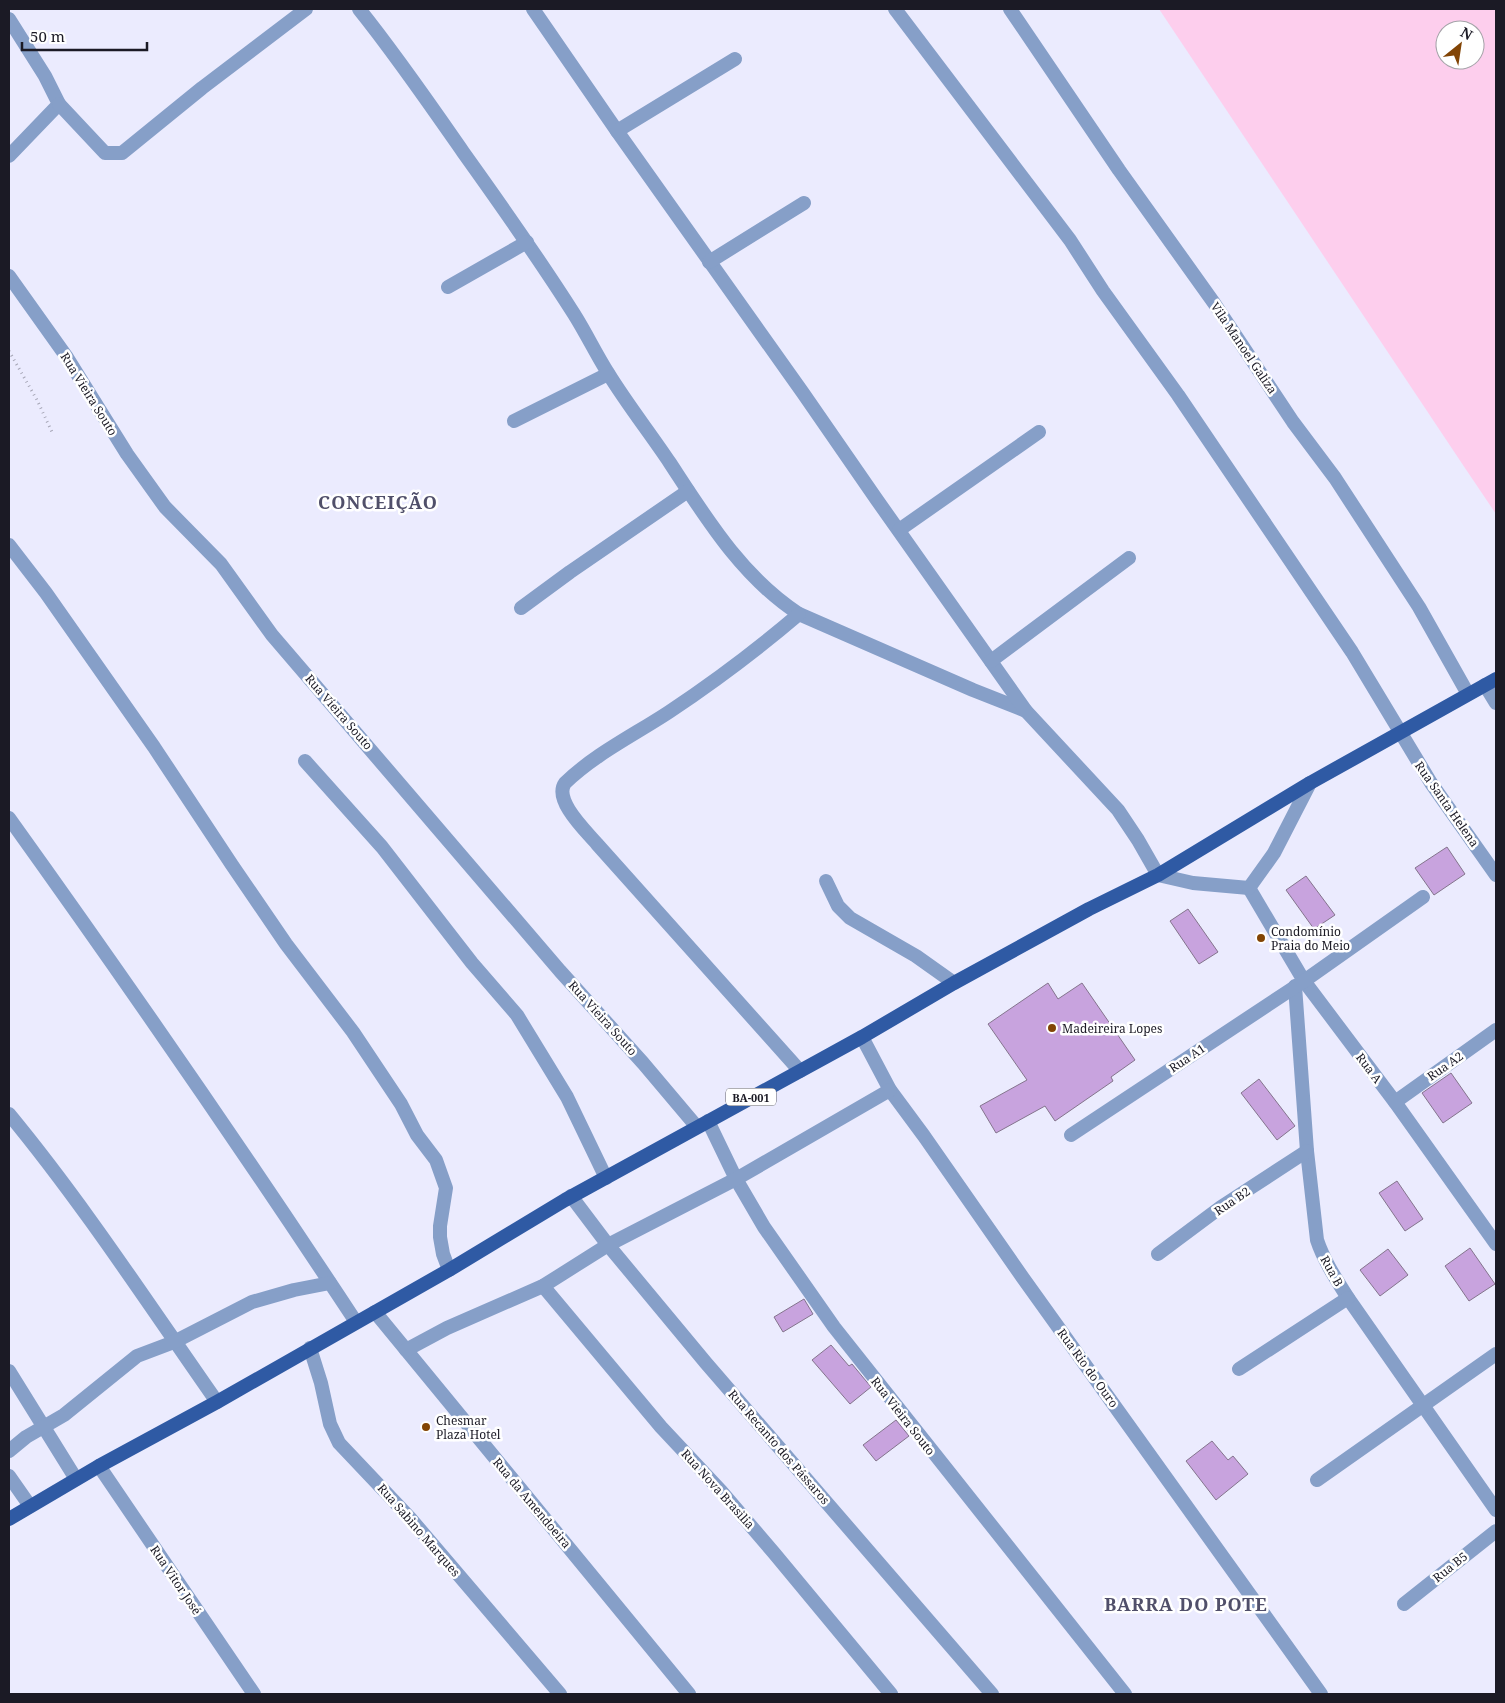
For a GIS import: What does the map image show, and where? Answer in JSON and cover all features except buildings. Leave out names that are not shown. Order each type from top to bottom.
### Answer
[{"type":"main road","name":"BA-001","points":[[9,1519],[99,1466],[217,1402],[449,1270],[572,1196],[862,1037],[954,983],[1089,909],[1158,875],[1310,783],[1490,682]]},
{"type":"street","points":[[9,19],[45,76],[59,104],[105,153],[122,153],[202,88],[306,9]]},
{"type":"street","points":[[358,9],[420,89],[526,242],[575,316],[608,374],[712,527],[764,587],[799,614],[973,690],[1026,710]]},
{"type":"street","points":[[534,9],[617,131],[1026,710],[1118,810],[1158,875],[1202,884],[1249,888],[1274,853],[1310,783]]},
{"type":"street","name":"Rua Santa Helena","points":[[895,9],[1070,240],[1103,291],[1178,395],[1352,652],[1399,733],[1431,783],[1496,875]]},
{"type":"street","name":"Vila Manoel Galiza","points":[[1010,9],[1119,170],[1214,302],[1293,422],[1335,478],[1414,599],[1468,694]]},
{"type":"street","points":[[617,131],[735,59]]},
{"type":"street","points":[[9,156],[59,104]]},
{"type":"street","points":[[709,262],[804,203]]},
{"type":"street","points":[[448,287],[526,242]]},
{"type":"street","name":"Rua Vieira Souto","points":[[9,276],[66,356],[127,454],[165,507],[221,564],[272,635],[560,971],[643,1063],[702,1124],[764,1228],[845,1342],[1124,1694]]},
{"type":"street","points":[[514,421],[608,374]]},
{"type":"street","points":[[899,530],[1039,432]]},
{"type":"street","points":[[521,608],[688,491]]},
{"type":"street","points":[[9,545],[46,593],[154,747],[286,944],[353,1032],[401,1104],[417,1135],[436,1160],[446,1188],[440,1237],[443,1254],[449,1270]]},
{"type":"street","points":[[991,661],[1129,558]]},
{"type":"street","points":[[799,614],[696,694],[587,764],[565,783],[562,796],[570,810],[604,852],[800,1071]]},
{"type":"street","points":[[1490,682],[1496,703]]},
{"type":"street","points":[[305,761],[382,847],[472,963],[517,1015],[567,1096],[606,1178]]},
{"type":"street","points":[[9,818],[280,1207],[356,1322]]},
{"type":"street","points":[[826,881],[838,906],[850,918],[916,956],[954,983]]},
{"type":"street","name":"Rua A","points":[[1249,888],[1299,983],[1491,1224],[1496,1244]]},
{"type":"street","name":"Rua A1","points":[[1071,1135],[1299,983],[1423,897]]},
{"type":"street","name":"Rua B","points":[[1299,983],[1307,1151],[1317,1240],[1329,1269],[1348,1298],[1496,1510]]},
{"type":"street","name":"Rua A2","points":[[1395,1102],[1496,1030]]},
{"type":"street","name":"Rua Rio do Ouro","points":[[862,1037],[890,1090],[1321,1694]]},
{"type":"street","points":[[406,1350],[447,1328],[543,1286],[608,1245],[736,1179],[890,1090]]},
{"type":"street","points":[[9,1114],[37,1148],[96,1229],[217,1402]]},
{"type":"street","name":"Rua B2","points":[[1158,1254],[1221,1207],[1307,1151]]},
{"type":"street","name":"Rua Recanto dos Pássaros","points":[[572,1196],[608,1245],[706,1363],[992,1694]]},
{"type":"street","points":[[9,1451],[26,1438],[70,1411],[138,1356],[174,1342],[252,1302],[294,1290],[330,1283]]},
{"type":"street","name":"Rua Nova Brasilia","points":[[543,1286],[661,1427],[721,1491],[774,1553],[891,1694]]},
{"type":"street","points":[[1239,1370],[1348,1298]]},
{"type":"street","name":"Rua da Amendoeira","points":[[375,1312],[689,1694]]},
{"type":"street","name":"Rua Sabino Marques","points":[[310,1348],[321,1383],[330,1424],[339,1442],[410,1518],[560,1694]]},
{"type":"street","points":[[1317,1480],[1496,1354]]},
{"type":"street","points":[[9,1371],[76,1480]]},
{"type":"street","name":"Rua Vitor José","points":[[99,1466],[254,1694]]},
{"type":"street","points":[[9,1476],[30,1506]]},
{"type":"street","name":"Rua B5","points":[[1404,1604],[1496,1530]]},
{"type":"path","points":[[9,351],[37,400],[52,432]]},
{"type":"shaded area","points":[[1159,9],[1496,9],[1496,514]]},
{"type":"place","name":"Condomínio Praia do Meio","points":[[1261,938]]},
{"type":"place","name":"Madeireira Lopes","points":[[1052,1028]]},
{"type":"place","name":"Chesmar Plaza Hotel","points":[[426,1427]]},
{"type":"district","name":"CONCEIÇÃO","points":[[378,502]]},
{"type":"district","name":"BARRA DO POTE","points":[[1186,1604]]}]
